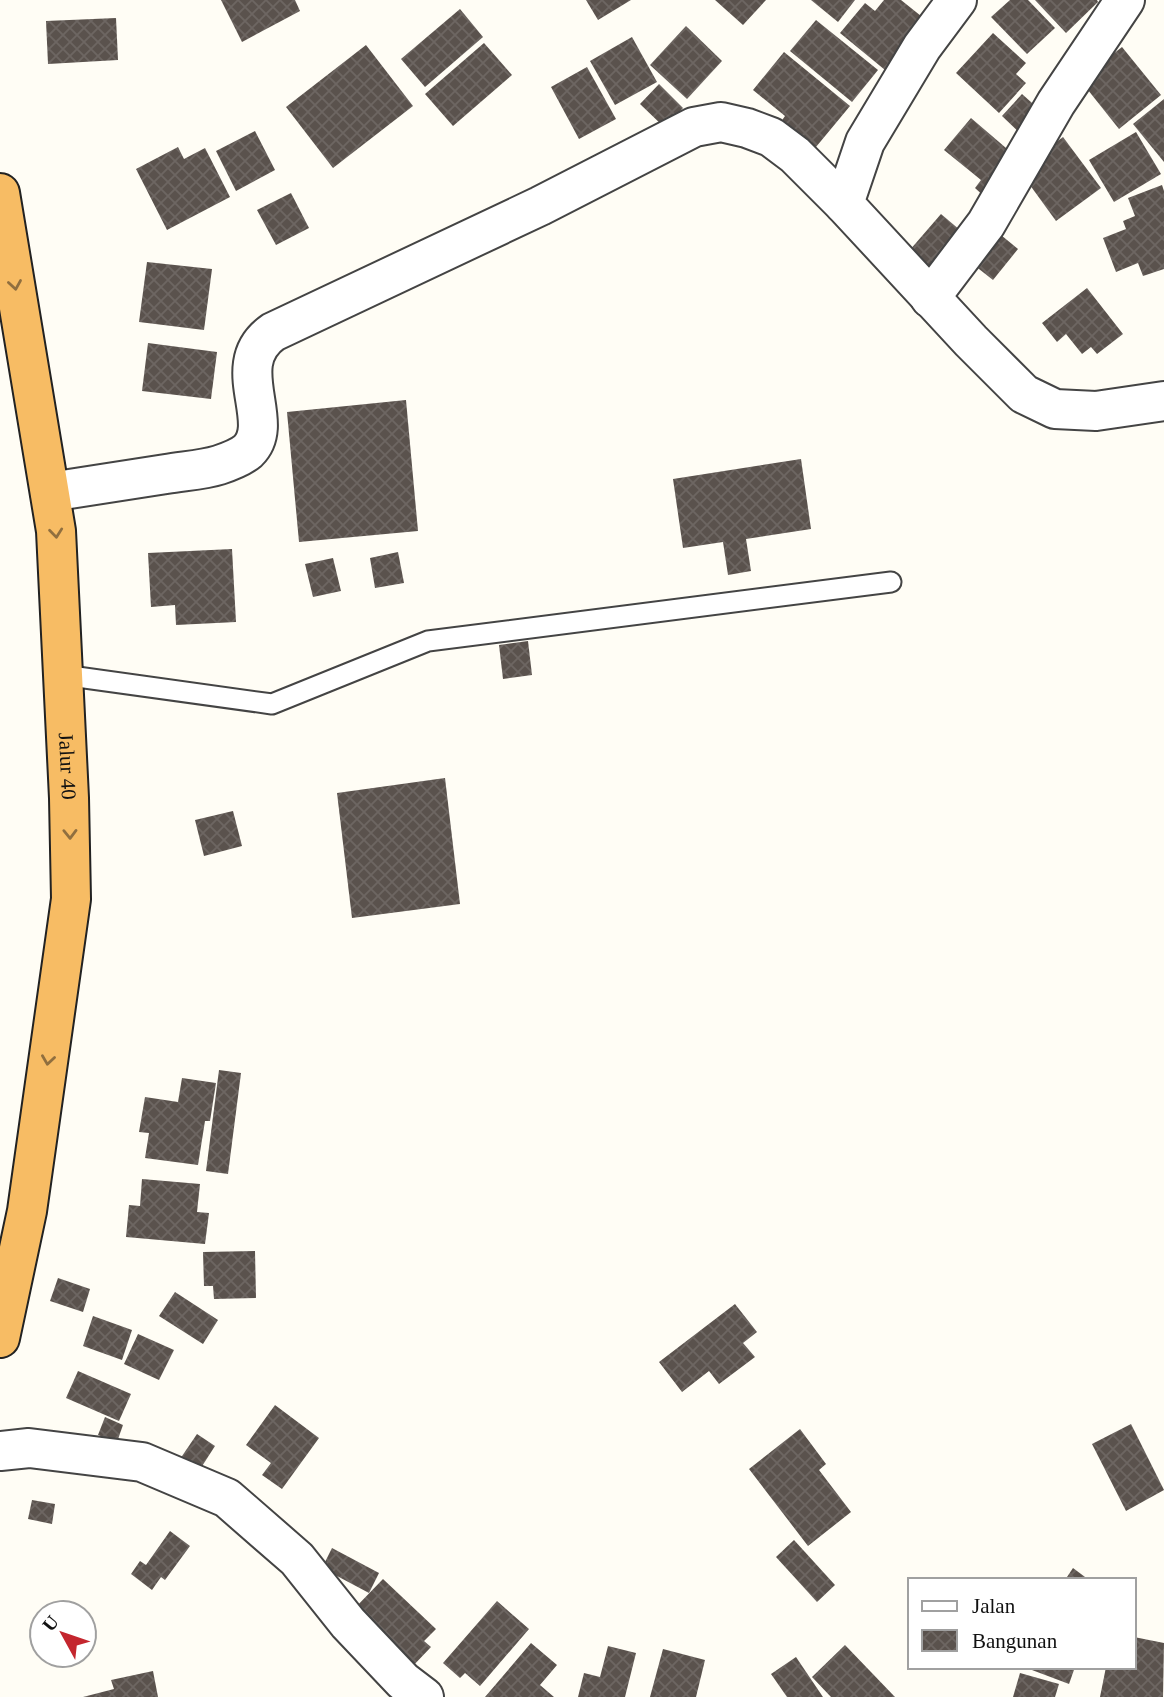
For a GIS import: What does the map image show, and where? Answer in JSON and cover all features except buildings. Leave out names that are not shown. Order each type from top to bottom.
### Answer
[{"type":"highway","name":"Jalur 40","points":[[0,193],[56,531],[69,798],[71,899],[27,1210],[0,1338]]},
{"type":"street","points":[[844,204],[864,142],[922,47],[957,0]]},
{"type":"street","points":[[930,298],[986,224],[1056,103],[1125,0]]},
{"type":"street","points":[[50,492],[218,466],[246,453],[257,436],[252,371],[254,358],[264,339],[274,332],[540,206],[694,127],[721,122],[771,137],[795,155],[1024,394],[1055,409],[1096,411],[1164,401]]},
{"type":"street","points":[[0,1451],[29,1448],[142,1462],[227,1498],[297,1559],[348,1623],[403,1681],[424,1697]]},
{"type":"lane","points":[[63,675],[272,704],[428,641],[891,582]]}]
